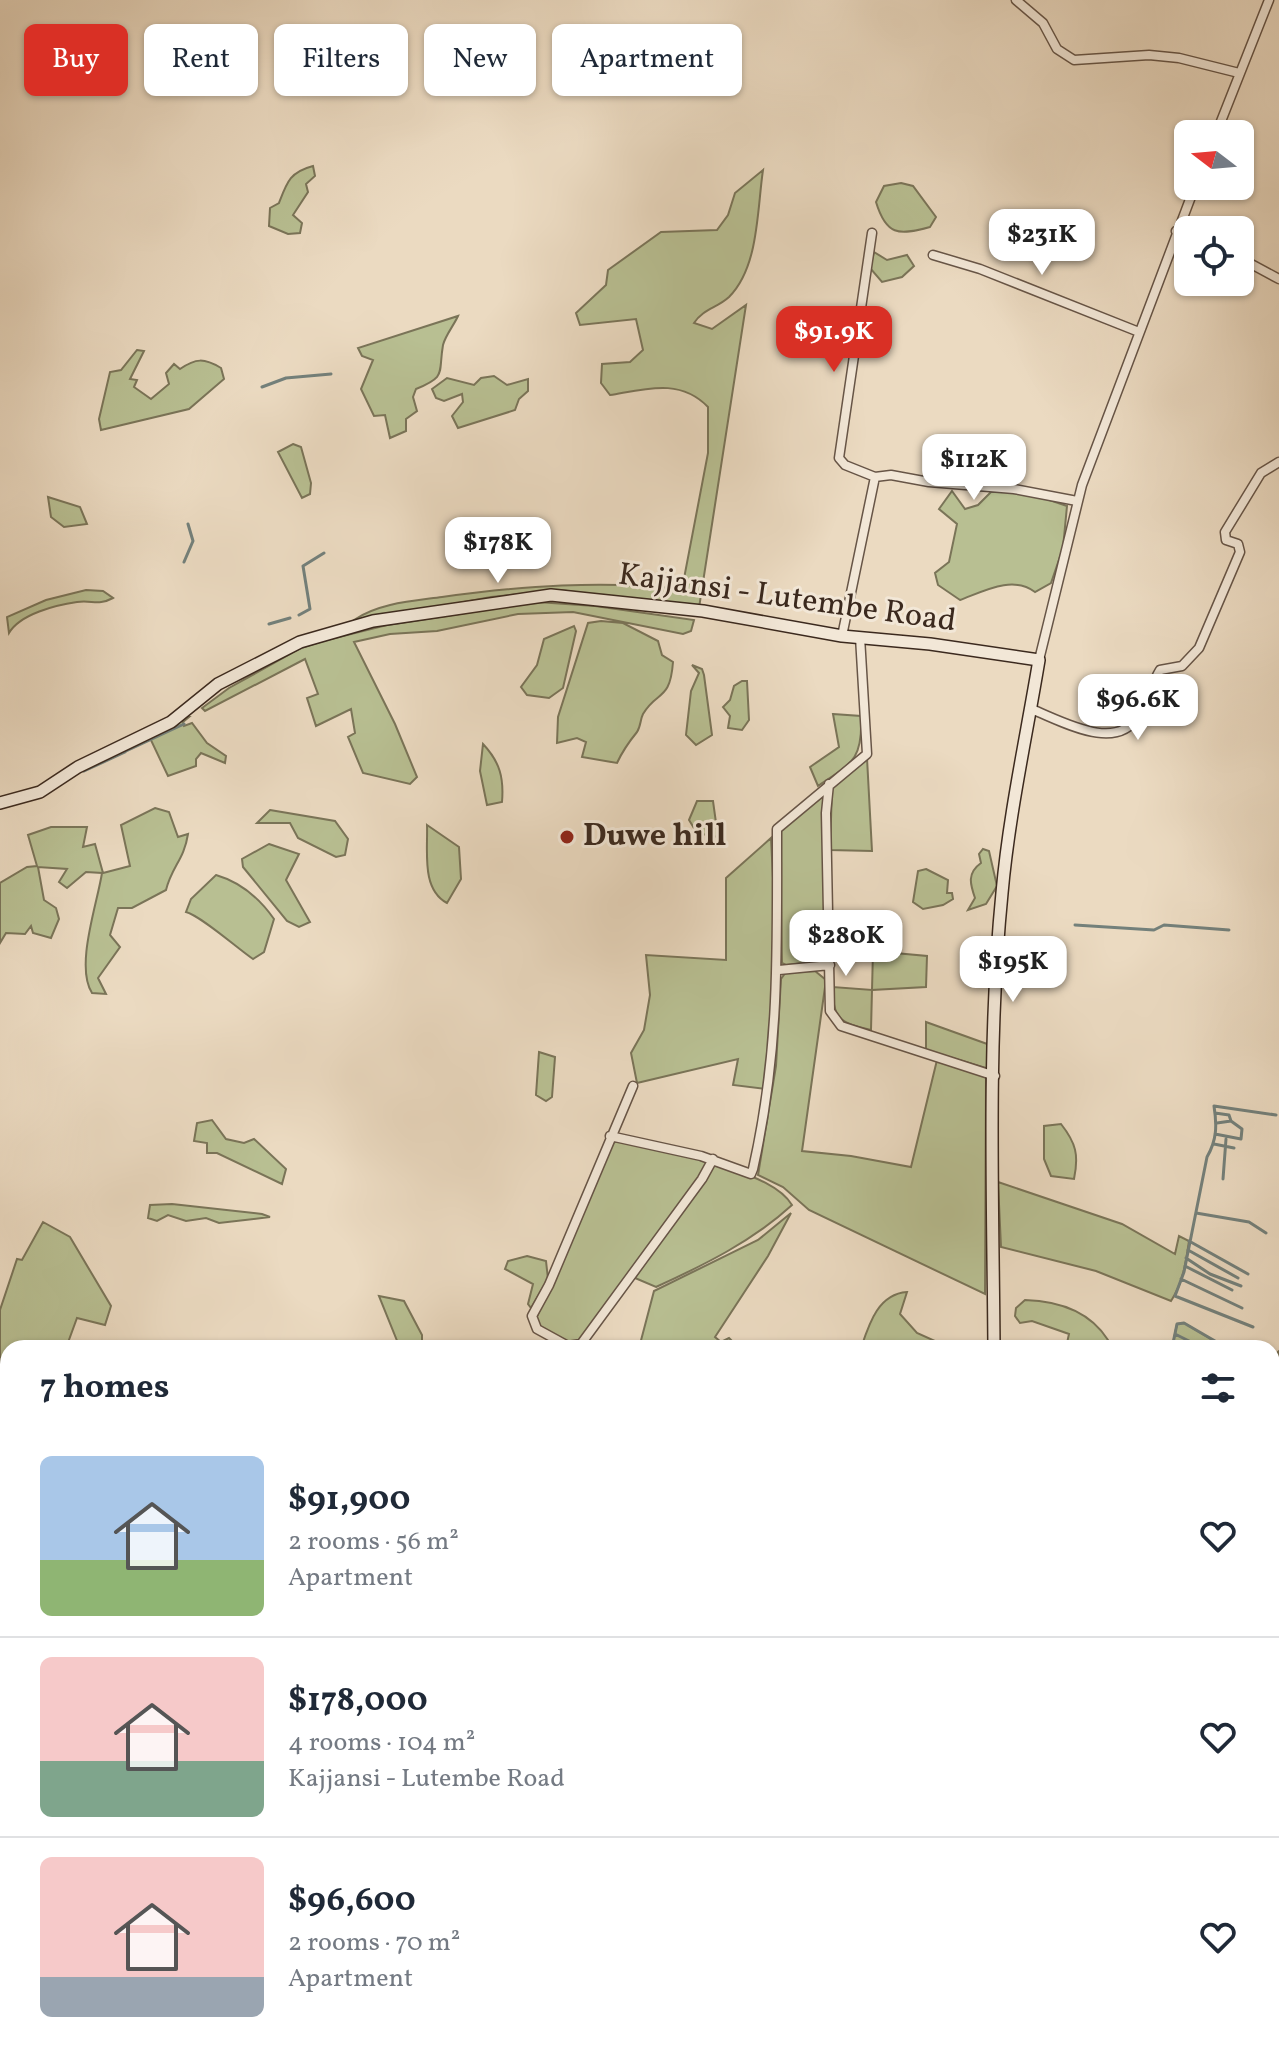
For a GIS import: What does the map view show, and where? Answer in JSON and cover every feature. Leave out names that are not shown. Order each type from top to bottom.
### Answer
[{"type":"street","points":[[1016,0],[1043,23],[1057,49],[1074,60],[1149,55],[1179,58],[1239,73]]},
{"type":"street","points":[[1221,120],[1269,0]]},
{"type":"street","points":[[872,233],[838,454],[845,465],[875,477],[891,475],[1014,489],[1077,501]]},
{"type":"street","points":[[994,1340],[995,988],[1002,886],[1039,660],[1077,501],[1174,236]]},
{"type":"street","points":[[933,255],[980,269],[1139,332]]},
{"type":"street","points":[[1254,266],[1279,279]]},
{"type":"street","points":[[1031,709],[1104,735],[1128,729],[1139,715],[1160,670],[1182,666],[1199,648],[1240,552],[1238,544],[1226,540],[1225,532],[1261,473],[1279,462]]},
{"type":"street","points":[[842,636],[875,477]]},
{"type":"street","name":"Kajjansi - Lutembe Road","points":[[0,803],[40,792],[78,767],[171,722],[218,684],[300,642],[373,621],[551,595],[706,611],[842,636],[1039,660]]},
{"type":"street","points":[[610,1136],[713,1159],[751,1174],[772,1069],[779,970],[777,829],[867,754],[860,637]]},
{"type":"street","points":[[829,784],[830,1011],[841,1026],[995,1076]]},
{"type":"street","points":[[779,970],[830,965]]},
{"type":"street","points":[[557,1340],[537,1329],[532,1316],[549,1285],[633,1086]]},
{"type":"street","points":[[584,1340],[702,1179],[713,1159]]},
{"type":"green space","points":[[313,166],[315,176],[306,184],[308,192],[293,215],[302,223],[300,233],[288,234],[269,226],[270,208],[279,203],[290,179],[299,171]]},
{"type":"green space","points":[[763,170],[755,237],[746,270],[729,297],[694,323],[712,329],[746,305],[699,608],[560,590],[491,597],[355,622],[364,614],[396,604],[502,590],[592,585],[682,589],[708,453],[708,407],[686,392],[674,389],[610,395],[601,383],[602,364],[630,362],[643,350],[636,319],[580,325],[576,313],[606,285],[608,270],[661,232],[717,230],[728,215],[735,193]]},
{"type":"green space","points":[[901,183],[913,186],[936,217],[930,227],[901,232],[884,221],[876,202],[884,186]]},
{"type":"green space","points":[[874,252],[887,260],[907,255],[914,266],[902,277],[882,282],[870,268]]},
{"type":"green space","points":[[458,316],[444,342],[437,377],[416,389],[413,397],[417,411],[406,419],[406,431],[390,438],[385,415],[374,416],[361,389],[373,360],[362,356],[358,348]]},
{"type":"green space","points":[[137,350],[144,351],[130,379],[137,380],[134,387],[151,399],[169,384],[166,373],[174,364],[180,369],[196,361],[210,362],[221,368],[224,379],[189,409],[101,430],[99,419],[110,372],[121,370]]},
{"type":"green space","points":[[494,376],[507,385],[528,379],[528,391],[519,399],[515,410],[458,428],[452,416],[463,402],[462,394],[444,401],[436,398],[432,389],[447,378],[474,385],[481,378]]},
{"type":"green space","points":[[293,444],[301,447],[311,483],[310,494],[302,498],[278,452]]},
{"type":"green space","points":[[952,491],[965,509],[978,505],[991,492],[1023,491],[1067,506],[1063,548],[1051,583],[1035,592],[1017,585],[998,586],[960,600],[938,585],[935,573],[949,562],[957,524],[939,509]]},
{"type":"green space","points":[[48,497],[80,507],[87,524],[64,527],[51,517]]},
{"type":"green space","points":[[86,590],[103,591],[113,598],[103,602],[77,602],[49,608],[21,621],[9,633],[7,617],[46,600]]},
{"type":"green space","points":[[537,602],[595,606],[694,620],[691,631],[683,634],[573,612],[518,614],[437,631],[390,634],[354,642],[395,724],[417,777],[410,784],[363,773],[348,737],[355,733],[351,709],[316,726],[307,698],[318,694],[305,659],[205,711],[202,708],[229,688],[301,648],[323,641],[387,625]]},
{"type":"green space","points":[[588,623],[623,623],[658,641],[662,655],[673,662],[666,690],[643,714],[638,730],[617,763],[582,757],[586,742],[577,738],[557,743],[558,717]]},
{"type":"green space","points":[[574,626],[576,631],[563,688],[549,698],[527,695],[521,687],[537,665],[544,639]]},
{"type":"green space","points":[[692,665],[702,669],[704,675],[712,735],[696,745],[686,735],[691,691],[699,673]]},
{"type":"green space","points":[[747,681],[749,720],[742,730],[728,728],[730,716],[723,707],[730,700],[734,686]]},
{"type":"green space","points":[[833,714],[861,716],[860,742],[853,759],[818,786],[810,767],[839,747]]},
{"type":"green space","points":[[189,717],[183,722],[184,726],[192,723],[207,743],[226,756],[225,763],[201,753],[196,759],[196,766],[168,776],[149,736]]},
{"type":"green space","points":[[483,744],[497,764],[502,785],[502,802],[487,805],[480,771]]},
{"type":"green space","points":[[867,758],[872,851],[830,850],[832,788]]},
{"type":"green space","points":[[825,795],[824,961],[786,965],[782,963],[780,835],[783,825]]},
{"type":"green space","points":[[697,801],[713,801],[718,837],[697,833],[689,820]]},
{"type":"green space","points":[[155,808],[169,812],[178,837],[188,834],[186,843],[166,890],[132,908],[118,908],[110,935],[120,947],[98,978],[106,994],[92,993],[86,967],[86,952],[102,873],[86,872],[67,888],[59,882],[67,869],[38,867],[44,900],[56,908],[59,919],[51,938],[33,933],[31,926],[25,934],[6,933],[0,943],[0,883],[27,867],[37,866],[28,835],[51,827],[87,827],[83,847],[95,844],[103,873],[130,866],[121,825]]},
{"type":"green space","points":[[270,810],[335,821],[348,839],[345,855],[336,857],[298,838],[290,823],[257,823]]},
{"type":"green space","points":[[427,825],[459,847],[461,879],[447,903],[433,889],[430,879]]},
{"type":"green space","points":[[771,838],[777,958],[766,1089],[733,1085],[738,1059],[637,1083],[631,1053],[644,1030],[650,995],[646,955],[726,960],[726,878]]},
{"type":"green space","points":[[269,844],[299,854],[286,880],[310,922],[299,927],[287,921],[243,867],[242,859]]},
{"type":"green space","points":[[983,849],[989,851],[997,886],[986,904],[968,910],[975,898],[972,875],[981,863],[979,854]]},
{"type":"green space","points":[[926,869],[948,880],[947,893],[952,893],[953,899],[943,905],[923,909],[913,902],[918,871]]},
{"type":"green space","points":[[216,875],[249,892],[274,919],[264,952],[253,959],[186,912],[191,899]]},
{"type":"green space","points":[[873,951],[927,956],[926,987],[872,990]]},
{"type":"green space","points":[[815,971],[826,980],[802,1151],[911,1167],[937,1060],[986,1077],[985,1294],[809,1210],[783,1187],[758,1175],[776,1066],[781,979],[786,972]]},
{"type":"green space","points":[[833,987],[872,990],[871,1030],[840,1018],[834,1007]]},
{"type":"green space","points":[[926,1022],[990,1045],[989,1069],[926,1050]]},
{"type":"green space","points":[[539,1052],[555,1057],[552,1097],[546,1101],[536,1095]]},
{"type":"green space","points":[[212,1120],[226,1139],[244,1143],[254,1139],[286,1169],[282,1184],[217,1153],[207,1153],[207,1143],[194,1141],[197,1123]]},
{"type":"green space","points":[[1061,1124],[1075,1150],[1074,1179],[1051,1176],[1044,1159],[1044,1126]]},
{"type":"green space","points":[[622,1141],[709,1160],[692,1189],[581,1340],[562,1340],[550,1335],[535,1321],[614,1142]]},
{"type":"green space","points":[[714,1162],[767,1184],[792,1205],[744,1241],[674,1279],[656,1287],[635,1278]]},
{"type":"green space","points":[[998,1182],[1122,1224],[1175,1254],[1179,1236],[1189,1241],[1181,1280],[1171,1301],[1096,1271],[1001,1247]]},
{"type":"green space","points":[[172,1204],[270,1217],[219,1223],[206,1218],[186,1221],[168,1215],[157,1221],[148,1218],[150,1205]]},
{"type":"green space","points":[[791,1213],[768,1256],[715,1337],[719,1340],[641,1340],[654,1291],[758,1240]]},
{"type":"green space","points":[[43,1222],[70,1237],[111,1306],[105,1325],[77,1318],[69,1340],[0,1340],[0,1310],[17,1259],[22,1260]]},
{"type":"green space","points":[[527,1256],[546,1261],[548,1279],[531,1308],[528,1304],[533,1284],[505,1269],[508,1261]]},
{"type":"green space","points":[[907,1292],[900,1314],[917,1333],[933,1340],[864,1340],[876,1312],[897,1294]]},
{"type":"green space","points":[[379,1296],[404,1301],[422,1335],[422,1340],[397,1340]]},
{"type":"green space","points":[[1025,1300],[1061,1305],[1092,1321],[1108,1340],[1068,1340],[1069,1334],[1032,1321],[1020,1323],[1015,1316],[1016,1308]]},
{"type":"green space","points":[[1184,1323],[1213,1340],[1174,1340],[1177,1324]]},
{"type":"waterway","points":[[262,387],[286,378],[331,374]]},
{"type":"waterway","points":[[184,562],[193,541],[188,524]]},
{"type":"waterway","points":[[299,615],[310,609],[303,566],[324,553]]},
{"type":"waterway","points":[[269,624],[290,618]]},
{"type":"waterway","points":[[126,751],[184,724]]},
{"type":"waterway","points":[[84,771],[125,752]]},
{"type":"waterway","points":[[1075,925],[1154,930],[1164,925],[1229,930]]},
{"type":"waterway","points":[[1253,1327],[1175,1296],[1184,1272],[1207,1157],[1214,1138],[1214,1106],[1276,1115]]},
{"type":"waterway","points":[[1215,1113],[1229,1115],[1231,1121]]},
{"type":"waterway","points":[[1215,1134],[1241,1139],[1242,1129],[1231,1121],[1217,1123]]},
{"type":"waterway","points":[[1223,1179],[1226,1139]]},
{"type":"waterway","points":[[1214,1144],[1234,1148]]},
{"type":"waterway","points":[[1196,1213],[1249,1222],[1266,1233]]},
{"type":"waterway","points":[[1189,1241],[1248,1274]]},
{"type":"waterway","points":[[1188,1250],[1238,1278]]},
{"type":"waterway","points":[[1186,1258],[1210,1274],[1241,1286]]},
{"type":"waterway","points":[[1185,1266],[1232,1290]]},
{"type":"waterway","points":[[1181,1279],[1242,1308]]},
{"type":"waterway","points":[[1174,1340],[1177,1324],[1184,1323],[1213,1340]]},
{"type":"waterway","points":[[1175,1334],[1187,1340]]},
{"type":"place","name":"Duwe hill","points":[[567,837]]}]
